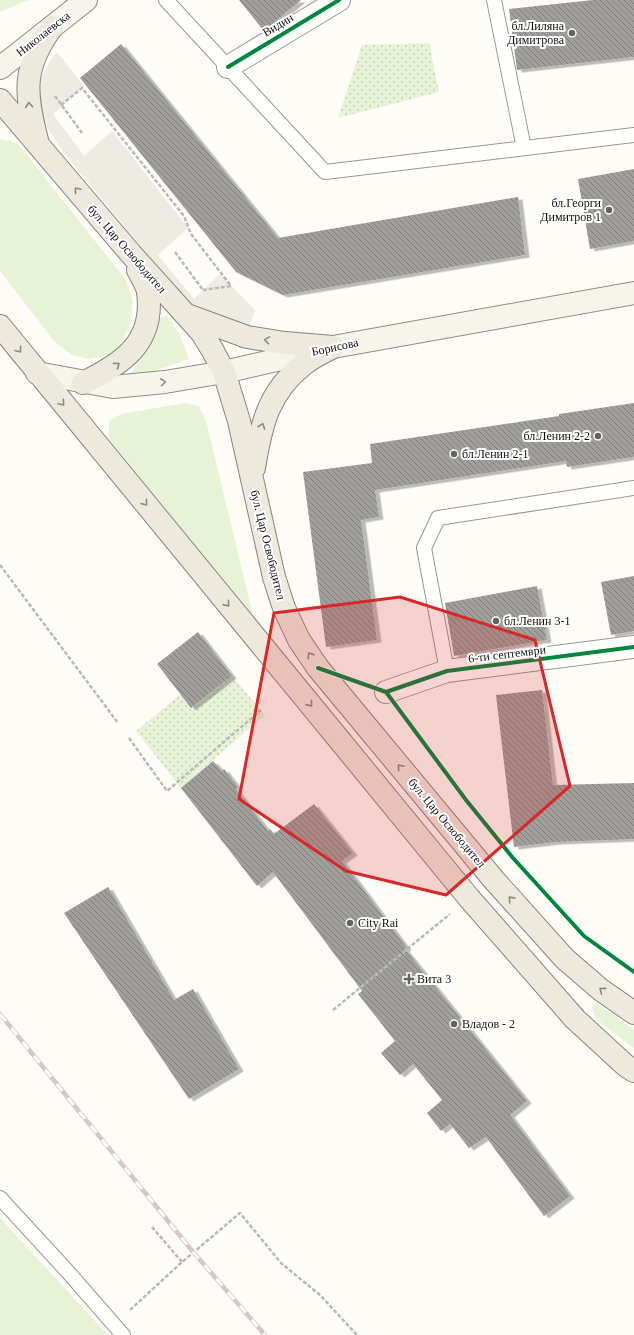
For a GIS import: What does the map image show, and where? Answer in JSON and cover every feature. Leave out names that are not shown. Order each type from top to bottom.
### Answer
[{"type":"main road","name":"Николаевска","points":[[0,68],[86,0]]},
{"type":"main road","points":[[37,144],[28,88],[31,62],[40,44],[52,27]]},
{"type":"main road","name":"бул. Цар Освободител","points":[[0,100],[131,254],[202,333],[224,372],[239,421],[274,577],[284,608],[299,640],[318,668],[494,880],[565,959],[601,990],[634,1013]]},
{"type":"main road","points":[[0,123],[37,144]]},
{"type":"main road","points":[[83,383],[121,363],[143,335],[148,313],[148,291],[131,254]]},
{"type":"main road","name":"Борисова","points":[[37,373],[83,383],[113,387],[136,386],[224,372],[333,346],[634,293]]},
{"type":"main road","points":[[186,314],[247,337],[285,343],[333,346]]},
{"type":"main road","points":[[0,326],[469,898],[574,1019],[631,1074]]},
{"type":"main road","points":[[252,478],[259,433],[268,407],[283,384],[304,364],[333,346]]},
{"type":"street","name":"Видин","points":[[228,67],[339,0]]},
{"type":"street","name":"6-ти септември","points":[[386,692],[447,671],[634,647]]},
{"type":"lane","points":[[166,0],[325,172],[634,135]]},
{"type":"lane","points":[[494,0],[524,148]]},
{"type":"lane","points":[[447,671],[424,548],[438,518],[634,488]]},
{"type":"lane","points":[[0,1198],[123,1335]]},
{"type":"path","points":[[82,133],[61,106],[82,88],[184,216],[191,234],[231,286],[203,290],[175,252]]},
{"type":"path","points":[[0,565],[118,723]]},
{"type":"path","points":[[129,738],[167,791],[261,710]]},
{"type":"path","points":[[333,1010],[469,898]]},
{"type":"path","points":[[148,1294],[182,1262],[240,1214],[281,1264],[320,1295],[357,1335]]},
{"type":"path","points":[[152,1227],[182,1262]]},
{"type":"highlighted area","points":[[400,597],[535,640],[570,786],[446,895],[346,871],[239,799],[274,613]]},
{"type":"green space","points":[[0,0],[28,0],[0,12]]},
{"type":"green space","points":[[429,43],[439,92],[338,118],[362,45]]},
{"type":"green space","points":[[0,139],[19,145],[126,280],[133,301],[130,325],[119,347],[106,356],[89,359],[72,355],[54,341],[0,271]]},
{"type":"green space","points":[[167,315],[180,336],[189,359],[135,378],[129,375],[152,342],[160,318]]},
{"type":"green space","points":[[185,403],[199,406],[206,421],[254,619],[109,439],[109,421],[121,414]]},
{"type":"green space","points":[[232,676],[265,715],[181,788],[136,731],[181,694],[192,708]]},
{"type":"green space","points":[[597,1003],[634,1030],[634,1048],[597,1020],[591,1006]]},
{"type":"green space","points":[[0,1217],[11,1230],[108,1335],[0,1335]]},
{"type":"shaded area","points":[[57,52],[84,86],[53,114],[84,156],[112,131],[188,228],[158,255],[194,299],[220,274],[255,310],[249,328],[239,327],[187,303],[62,150],[47,127],[41,102],[41,80],[49,62]]},
{"type":"building","points":[[239,0],[301,0],[264,31]]},
{"type":"building","name":"бл.Лиляна Димитрова","points":[[593,0],[634,0],[634,57],[517,70],[509,9]]},
{"type":"building","points":[[121,44],[278,238],[518,197],[525,255],[283,295],[236,272],[80,78]]},
{"type":"building","name":"бл.Георги Димитров 1","points":[[634,169],[634,241],[590,249],[578,179]]},
{"type":"building","points":[[634,403],[634,457],[567,467],[566,461],[375,490],[379,517],[361,520],[377,640],[326,647],[303,472],[372,463],[370,444],[559,416],[559,414]]},
{"type":"building","points":[[634,576],[634,631],[611,635],[601,582]]},
{"type":"building","name":"бл.Ленин 3-1","points":[[537,586],[547,640],[454,656],[445,603]]},
{"type":"building","points":[[198,632],[232,676],[191,708],[157,664]]},
{"type":"building","points":[[542,690],[553,785],[634,783],[634,839],[556,842],[514,847],[496,695]]},
{"type":"building","points":[[213,761],[222,771],[224,769],[238,787],[236,789],[268,831],[270,829],[274,834],[314,804],[353,853],[342,861],[407,948],[405,949],[527,1101],[510,1115],[570,1196],[544,1216],[486,1137],[469,1148],[450,1124],[441,1131],[427,1113],[442,1100],[413,1064],[400,1075],[381,1053],[395,1041],[358,994],[362,991],[273,872],[257,886],[181,788]]},
{"type":"building","points":[[108,887],[174,1000],[193,989],[239,1069],[189,1099],[64,913]]},
{"type":"railway","points":[[0,1014],[194,1253],[265,1335]]},
{"type":"cycle path","points":[[228,67],[339,0]]},
{"type":"cycle path","points":[[386,692],[447,671],[634,647]]},
{"type":"cycle path","points":[[318,668],[386,692],[466,800],[513,858],[584,936],[634,972]]},
{"type":"place","name":"бл.Лиляна Димитрова","points":[[572,33]]},
{"type":"place","name":"бл.Георги Димитров 1","points":[[609,210]]},
{"type":"place","name":"бл.Ленин 2-2","points":[[598,436]]},
{"type":"place","name":"бл.Ленин 2-1","points":[[454,454]]},
{"type":"place","name":"бл.Ленин 3-1","points":[[496,621]]},
{"type":"place","name":"City Rai","points":[[350,923]]},
{"type":"place","name":"Вита 3","points":[[409,979]]},
{"type":"place","name":"Владов - 2","points":[[454,1024]]}]
